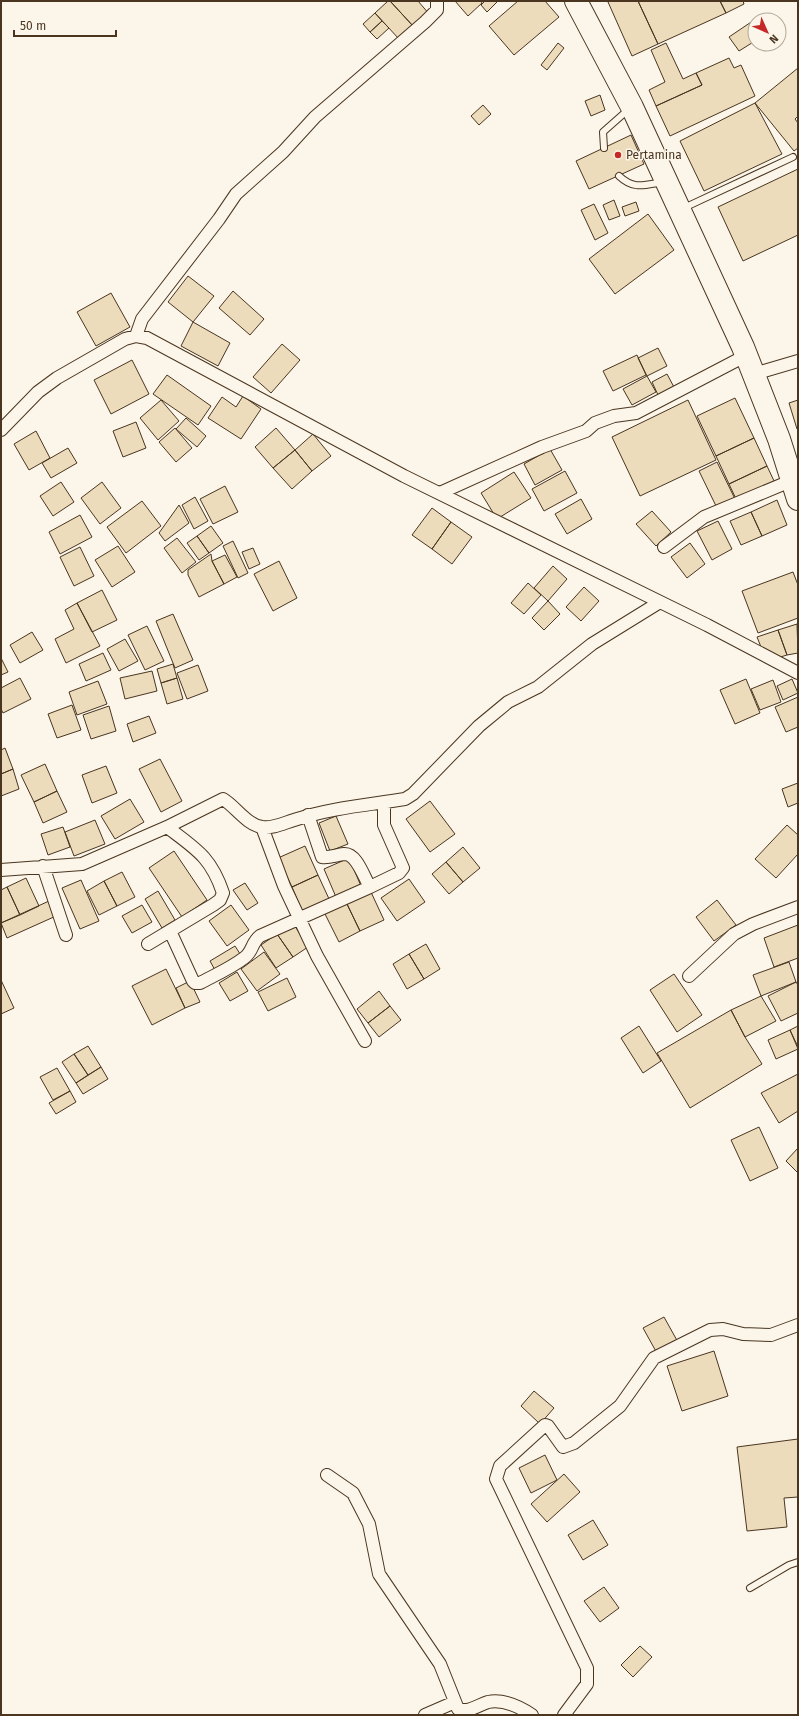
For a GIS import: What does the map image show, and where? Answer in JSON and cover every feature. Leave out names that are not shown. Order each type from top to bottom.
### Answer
[{"type":"highway","points":[[576,1],[636,105]]},
{"type":"highway","points":[[587,1],[671,180],[747,355],[795,489]]},
{"type":"highway","points":[[671,180],[688,206],[764,371],[798,455]]},
{"type":"street","points":[[136,336],[142,319],[219,220],[236,194],[283,152],[315,117],[425,22],[437,10],[436,1]]},
{"type":"street","points":[[1,430],[38,392],[57,378],[125,339],[136,336],[147,338],[180,354],[404,476],[660,602],[798,673]]},
{"type":"street","points":[[440,493],[542,447],[586,431],[595,423],[614,416],[636,413],[747,355]]},
{"type":"street","points":[[764,371],[798,361]]},
{"type":"street","points":[[664,547],[704,517],[795,489]]},
{"type":"street","points":[[1,870],[82,864],[167,827],[223,798],[232,804],[252,823],[262,828],[308,815],[404,799],[413,794],[479,726],[508,702],[538,687],[592,644],[660,602]]},
{"type":"street","points":[[170,931],[193,981],[197,983],[245,958],[250,951],[252,943],[260,936],[399,873],[403,868],[384,825],[384,802]]},
{"type":"street","points":[[308,815],[322,857],[327,858],[346,854],[351,855],[356,860],[370,887]]},
{"type":"street","points":[[148,944],[213,905],[220,900],[223,893],[218,878],[201,852],[167,827]]},
{"type":"street","points":[[262,828],[284,886],[299,919],[317,956],[365,1040]]},
{"type":"street","points":[[43,866],[66,935]]},
{"type":"street","points":[[689,976],[734,934],[753,924],[798,907]]},
{"type":"street","points":[[564,1715],[587,1684],[586,1668],[496,1478],[500,1466],[544,1425],[548,1426],[563,1447],[574,1443],[620,1406],[654,1358],[710,1330],[723,1329],[743,1334],[771,1335],[798,1325]]},
{"type":"street","points":[[327,1475],[353,1493],[369,1524],[379,1574],[440,1664],[458,1709],[464,1710],[489,1702],[505,1702],[532,1715]]},
{"type":"street","points":[[425,1715],[455,1702]]},
{"type":"lane","points":[[604,148],[603,132],[636,105]]},
{"type":"lane","points":[[688,206],[793,157]]},
{"type":"lane","points":[[619,176],[626,183],[634,186],[671,180]]},
{"type":"lane","points":[[750,1588],[789,1565],[798,1562]]},
{"type":"building","points":[[388,1],[390,1],[413,26],[399,39],[375,13]]},
{"type":"building","points":[[390,1],[418,1],[430,15],[413,26]]},
{"type":"building","points":[[455,1],[481,1],[482,3],[468,16]]},
{"type":"building","points":[[485,1],[498,1],[487,12],[481,5]]},
{"type":"building","points":[[518,1],[545,1],[559,17],[514,55],[489,26]]},
{"type":"building","points":[[638,1],[658,44],[632,56],[608,2]]},
{"type":"building","points":[[638,1],[720,1],[726,13],[658,44]]},
{"type":"building","points":[[720,1],[743,1],[744,4],[726,13]]},
{"type":"building","points":[[375,13],[382,21],[370,32],[363,24]]},
{"type":"building","points":[[382,21],[389,28],[377,39],[370,32]]},
{"type":"building","points":[[747,25],[747,46],[739,51],[729,37]]},
{"type":"building","points":[[558,43],[564,48],[547,70],[541,65]]},
{"type":"building","points":[[666,43],[683,79],[696,73],[702,85],[656,106],[649,90],[665,82],[651,50]]},
{"type":"building","points":[[729,58],[734,68],[741,65],[755,96],[670,136],[656,106],[702,85],[696,73]]},
{"type":"building","points":[[798,68],[798,116],[795,119],[798,123],[798,148],[794,151],[755,103]]},
{"type":"building","points":[[600,95],[605,110],[591,116],[585,101]]},
{"type":"building","points":[[755,103],[782,154],[704,191],[680,141]]},
{"type":"building","points":[[483,105],[491,114],[479,125],[471,116]]},
{"type":"building","points":[[631,135],[644,164],[589,189],[576,161]]},
{"type":"building","points":[[798,169],[798,235],[743,261],[718,207]]},
{"type":"building","points":[[614,200],[620,216],[609,220],[603,205]]},
{"type":"building","points":[[636,202],[639,211],[625,216],[622,207]]},
{"type":"building","points":[[594,204],[608,233],[595,240],[581,210]]},
{"type":"building","points":[[648,214],[674,250],[615,294],[589,259]]},
{"type":"building","points":[[188,276],[214,296],[193,322],[168,302]]},
{"type":"building","points":[[233,291],[264,319],[250,335],[219,308]]},
{"type":"building","points":[[111,293],[130,327],[96,346],[77,312]]},
{"type":"building","points":[[193,322],[230,343],[218,366],[181,346]]},
{"type":"building","points":[[282,344],[300,360],[271,393],[253,377]]},
{"type":"building","points":[[658,348],[667,366],[647,376],[638,358]]},
{"type":"building","points":[[637,355],[646,375],[613,391],[603,371]]},
{"type":"building","points":[[132,360],[149,394],[111,414],[94,380]]},
{"type":"building","points":[[667,374],[675,389],[659,397],[652,382]]},
{"type":"building","points":[[167,375],[211,406],[198,425],[153,394]]},
{"type":"building","points":[[647,376],[656,392],[632,405],[623,389]]},
{"type":"building","points":[[243,396],[261,409],[241,439],[208,418],[222,397],[236,407]]},
{"type":"building","points":[[735,398],[754,438],[716,456],[697,416]]},
{"type":"building","points":[[161,400],[179,421],[158,440],[140,418]]},
{"type":"building","points":[[688,400],[716,460],[640,496],[612,437]]},
{"type":"building","points":[[798,400],[798,429],[797,429],[789,403]]},
{"type":"building","points":[[186,418],[206,436],[197,447],[176,429]]},
{"type":"building","points":[[136,422],[146,448],[123,457],[113,431]]},
{"type":"building","points":[[175,428],[192,448],[176,462],[159,442]]},
{"type":"building","points":[[276,428],[295,450],[273,468],[255,447]]},
{"type":"building","points":[[36,431],[50,458],[29,470],[14,444]]},
{"type":"building","points":[[313,434],[331,456],[312,471],[295,450]]},
{"type":"building","points":[[754,438],[767,466],[729,484],[716,456]]},
{"type":"building","points":[[68,448],[77,463],[51,478],[42,463]]},
{"type":"building","points":[[550,449],[562,470],[535,485],[524,464]]},
{"type":"building","points":[[295,450],[312,471],[292,489],[273,468]]},
{"type":"building","points":[[717,462],[735,499],[717,508],[699,471]]},
{"type":"building","points":[[767,466],[775,483],[737,501],[729,484]]},
{"type":"building","points":[[565,471],[577,493],[544,511],[532,489]]},
{"type":"building","points":[[514,472],[531,498],[497,519],[481,493]]},
{"type":"building","points":[[61,482],[74,502],[53,516],[40,496]]},
{"type":"building","points":[[102,482],[121,508],[100,524],[81,498]]},
{"type":"building","points":[[225,486],[238,512],[213,524],[200,499]]},
{"type":"building","points":[[195,497],[208,521],[194,529],[182,505]]},
{"type":"building","points":[[581,499],[592,519],[567,534],[555,514]]},
{"type":"building","points":[[777,500],[787,525],[762,536],[751,512]]},
{"type":"building","points":[[142,501],[161,526],[126,553],[107,527]]},
{"type":"building","points":[[179,505],[189,523],[165,541],[159,533]]},
{"type":"building","points":[[432,508],[451,522],[432,549],[412,535]]},
{"type":"building","points":[[652,511],[671,532],[656,546],[636,524]]},
{"type":"building","points":[[751,512],[762,536],[741,545],[730,521]]},
{"type":"building","points":[[80,515],[92,537],[60,554],[49,532]]},
{"type":"building","points":[[718,521],[732,549],[712,560],[697,531]]},
{"type":"building","points":[[451,522],[472,537],[452,564],[432,549]]},
{"type":"building","points":[[211,526],[223,543],[209,553],[197,536]]},
{"type":"building","points":[[197,536],[209,553],[199,560],[187,543]]},
{"type":"building","points":[[177,538],[196,562],[182,573],[164,548]]},
{"type":"building","points":[[233,541],[248,573],[238,578],[223,546]]},
{"type":"building","points":[[690,543],[705,564],[687,578],[671,557]]},
{"type":"building","points":[[118,546],[135,572],[112,587],[95,560]]},
{"type":"building","points":[[80,547],[94,576],[74,586],[60,557]]},
{"type":"building","points":[[253,548],[260,564],[249,569],[242,552]]},
{"type":"building","points":[[211,554],[212,561],[224,584],[199,597],[188,575],[188,570]]},
{"type":"building","points":[[225,555],[237,577],[224,584],[212,561]]},
{"type":"building","points":[[279,561],[297,598],[273,611],[254,574]]},
{"type":"building","points":[[553,566],[567,579],[548,601],[534,588]]},
{"type":"building","points":[[793,572],[798,585],[798,618],[758,633],[742,591]]},
{"type":"building","points":[[528,583],[541,595],[524,614],[511,603]]},
{"type":"building","points":[[584,587],[599,601],[581,621],[566,607]]},
{"type":"building","points":[[102,590],[117,620],[92,632],[77,603]]},
{"type":"building","points":[[548,601],[560,614],[544,630],[532,618]]},
{"type":"building","points":[[77,603],[100,646],[66,663],[55,639],[74,629],[65,610]]},
{"type":"building","points":[[173,614],[193,660],[175,668],[156,621]]},
{"type":"building","points":[[797,624],[798,653],[787,655],[778,630]]},
{"type":"building","points":[[147,626],[164,661],[145,670],[128,635]]},
{"type":"building","points":[[778,630],[787,655],[777,658],[761,647],[757,637]]},
{"type":"building","points":[[32,632],[43,650],[20,663],[10,645]]},
{"type":"building","points":[[125,639],[138,661],[119,671],[107,649]]},
{"type":"building","points":[[103,653],[111,670],[86,681],[79,664]]},
{"type":"building","points":[[1,658],[8,672],[1,675]]},
{"type":"building","points":[[173,664],[177,678],[161,683],[157,669]]},
{"type":"building","points":[[198,665],[208,691],[187,699],[177,673]]},
{"type":"building","points":[[152,671],[157,691],[125,699],[120,678]]},
{"type":"building","points":[[20,678],[31,699],[3,713],[1,709],[1,688]]},
{"type":"building","points":[[177,678],[183,699],[167,704],[161,683]]},
{"type":"building","points":[[746,679],[760,713],[735,724],[720,690]]},
{"type":"building","points":[[792,679],[798,693],[783,700],[777,686]]},
{"type":"building","points":[[773,680],[781,702],[760,710],[751,689]]},
{"type":"building","points":[[98,681],[107,704],[77,715],[69,692]]},
{"type":"building","points":[[798,697],[798,727],[786,732],[775,707]]},
{"type":"building","points":[[72,705],[81,730],[57,738],[48,714]]},
{"type":"building","points":[[109,706],[116,731],[91,739],[83,715]]},
{"type":"building","points":[[149,716],[156,733],[133,742],[127,724]]},
{"type":"building","points":[[5,748],[13,769],[1,774],[1,750]]},
{"type":"building","points":[[160,759],[182,801],[161,812],[139,769]]},
{"type":"building","points":[[45,764],[57,791],[34,802],[21,775]]},
{"type":"building","points":[[106,766],[117,793],[92,803],[82,775]]},
{"type":"building","points":[[13,769],[19,789],[1,796],[1,774]]},
{"type":"building","points":[[798,783],[798,803],[788,807],[782,789]]},
{"type":"building","points":[[57,791],[67,812],[43,823],[34,802]]},
{"type":"building","points":[[130,799],[144,822],[115,839],[101,816]]},
{"type":"building","points":[[430,801],[455,834],[430,852],[406,819]]},
{"type":"building","points":[[336,816],[348,844],[330,851],[319,823]]},
{"type":"building","points":[[95,820],[105,844],[74,856],[65,832]]},
{"type":"building","points":[[787,825],[798,835],[798,854],[776,878],[755,859]]},
{"type":"building","points":[[63,827],[70,847],[48,855],[41,834]]},
{"type":"building","points":[[305,846],[318,875],[292,887],[278,858]]},
{"type":"building","points":[[463,847],[480,868],[463,882],[446,862]]},
{"type":"building","points":[[174,851],[207,900],[182,917],[149,868]]},
{"type":"building","points":[[349,858],[361,886],[336,897],[324,869]]},
{"type":"building","points":[[446,862],[463,882],[449,894],[432,874]]},
{"type":"building","points":[[122,872],[135,897],[117,906],[104,881]]},
{"type":"building","points":[[318,875],[330,901],[303,913],[292,887]]},
{"type":"building","points":[[26,878],[39,906],[20,915],[7,887]]},
{"type":"building","points":[[409,879],[425,902],[397,921],[381,898]]},
{"type":"building","points":[[81,880],[99,921],[80,929],[62,888]]},
{"type":"building","points":[[104,881],[117,906],[99,915],[87,891]]},
{"type":"building","points":[[245,883],[258,903],[247,910],[233,890]]},
{"type":"building","points":[[7,887],[20,915],[1,923],[1,890]]},
{"type":"building","points":[[370,890],[384,920],[360,931],[346,902]]},
{"type":"building","points":[[158,891],[175,920],[162,928],[145,899]]},
{"type":"building","points":[[717,900],[736,925],[714,941],[696,917]]},
{"type":"building","points":[[49,901],[56,916],[7,938],[1,923]]},
{"type":"building","points":[[346,902],[360,931],[339,942],[324,912]]},
{"type":"building","points":[[142,905],[152,922],[132,933],[122,916]]},
{"type":"building","points":[[231,905],[249,930],[227,946],[209,921]]},
{"type":"building","points":[[293,923],[308,947],[293,957],[277,934]]},
{"type":"building","points":[[798,925],[798,958],[774,967],[764,938]]},
{"type":"building","points":[[277,934],[293,957],[276,968],[261,945]]},
{"type":"building","points":[[426,944],[440,969],[424,979],[409,954]]},
{"type":"building","points":[[235,946],[242,957],[216,972],[210,961]]},
{"type":"building","points":[[264,952],[280,974],[257,991],[241,969]]},
{"type":"building","points":[[409,954],[424,979],[407,989],[393,964]]},
{"type":"building","points":[[789,962],[796,982],[761,996],[753,975]]},
{"type":"building","points":[[166,969],[185,1008],[152,1025],[132,986]]},
{"type":"building","points":[[237,972],[248,991],[230,1001],[219,983]]},
{"type":"building","points":[[674,974],[702,1015],[677,1032],[650,990]]},
{"type":"building","points":[[287,978],[296,997],[268,1011],[258,992]]},
{"type":"building","points":[[1,980],[14,1008],[1,1014]]},
{"type":"building","points":[[190,981],[200,1002],[185,1008],[176,988]]},
{"type":"building","points":[[796,982],[798,985],[798,1013],[781,1021],[768,996]]},
{"type":"building","points":[[379,991],[390,1006],[368,1023],[357,1009]]},
{"type":"building","points":[[761,996],[776,1021],[745,1037],[731,1010]]},
{"type":"building","points":[[390,1006],[401,1020],[379,1037],[368,1023]]},
{"type":"building","points":[[731,1010],[745,1037],[762,1064],[690,1108],[657,1053]]},
{"type":"building","points":[[639,1026],[661,1061],[643,1073],[621,1038]]},
{"type":"building","points":[[798,1026],[798,1047],[790,1030]]},
{"type":"building","points":[[790,1030],[798,1049],[776,1059],[768,1040]]},
{"type":"building","points":[[88,1046],[101,1067],[88,1075],[74,1054]]},
{"type":"building","points":[[74,1054],[88,1075],[76,1083],[62,1062]]},
{"type":"building","points":[[101,1067],[108,1079],[83,1094],[76,1083]]},
{"type":"building","points":[[57,1068],[70,1091],[53,1100],[40,1077]]},
{"type":"building","points":[[798,1074],[798,1111],[779,1123],[761,1093]]},
{"type":"building","points":[[70,1091],[76,1102],[56,1114],[49,1103]]},
{"type":"building","points":[[759,1127],[778,1168],[750,1181],[731,1140]]},
{"type":"building","points":[[798,1148],[798,1173],[786,1161]]},
{"type":"building","points":[[664,1317],[679,1344],[658,1355],[643,1328]]},
{"type":"building","points":[[714,1351],[728,1396],[682,1411],[667,1366]]},
{"type":"building","points":[[534,1391],[554,1408],[540,1424],[521,1406]]},
{"type":"building","points":[[798,1439],[798,1497],[784,1498],[787,1527],[747,1531],[737,1447]]},
{"type":"building","points":[[545,1455],[557,1480],[531,1493],[519,1468]]},
{"type":"building","points":[[564,1474],[580,1492],[547,1522],[531,1504]]},
{"type":"building","points":[[593,1520],[608,1545],[583,1560],[568,1535]]},
{"type":"building","points":[[604,1587],[619,1608],[600,1622],[584,1601]]},
{"type":"building","points":[[640,1646],[652,1657],[633,1677],[621,1665]]},
{"type":"place","name":"Pertamina","points":[[618,155]]}]
